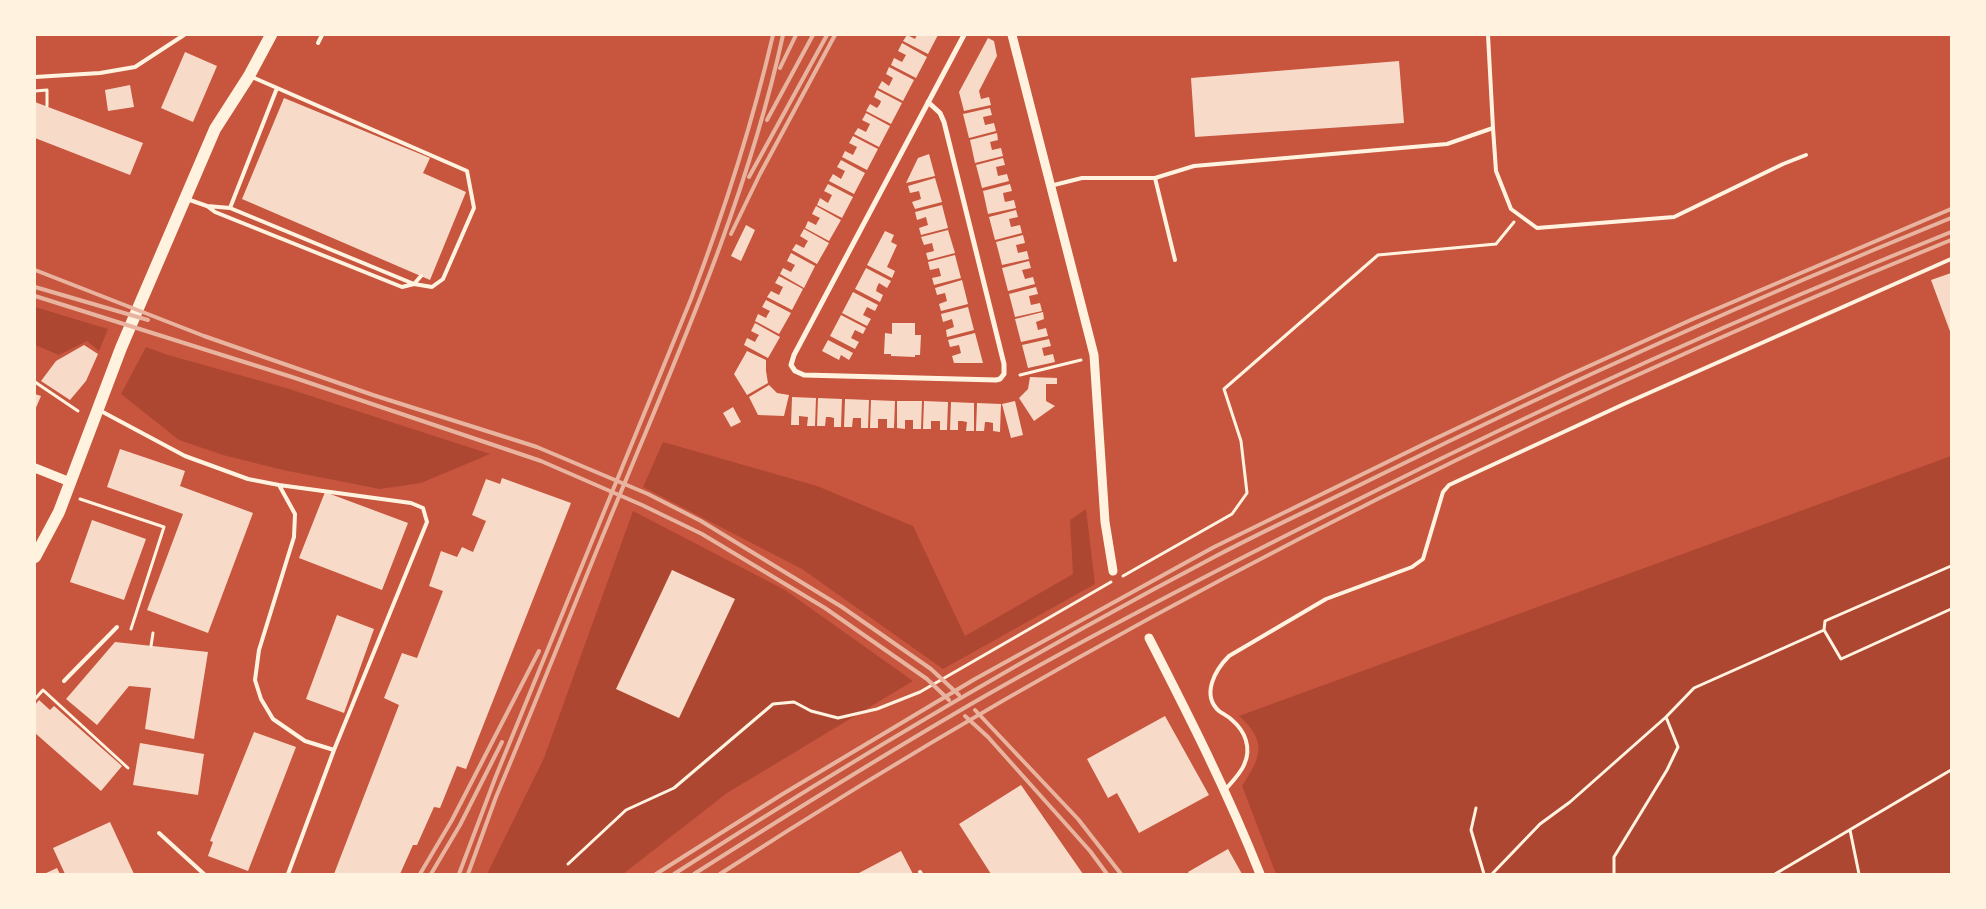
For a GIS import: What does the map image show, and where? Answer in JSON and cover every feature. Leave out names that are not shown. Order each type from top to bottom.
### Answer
[{"type":"main road","points":[[35,557],[58,512],[119,354],[215,129],[249,76],[270,35]]},
{"type":"street","points":[[928,102],[937,109],[944,122],[1004,364],[1004,374],[1000,379],[996,380],[804,375],[799,373],[791,365],[794,354],[928,102],[964,35]]},
{"type":"street","points":[[1012,35],[1094,355],[1105,522],[1113,571]]},
{"type":"street","points":[[35,468],[70,482]]},
{"type":"street","points":[[1150,638],[1225,790],[1260,874]]},
{"type":"lane","points":[[35,78],[100,74],[135,67],[184,35]]},
{"type":"lane","points":[[318,43],[322,35]]},
{"type":"lane","points":[[1488,35],[1496,171],[1511,209],[1537,228],[1674,217],[1782,164],[1806,155]]},
{"type":"lane","points":[[186,198],[207,206],[230,208],[414,284],[432,287],[443,279],[474,208],[468,171],[249,76]]},
{"type":"lane","points":[[230,208],[277,88]]},
{"type":"lane","points":[[1050,186],[1082,178],[1155,178],[1194,166],[1447,144],[1493,128]]},
{"type":"lane","points":[[1155,178],[1174,260]]},
{"type":"lane","points":[[207,206],[215,212],[402,287],[414,284],[421,276]]},
{"type":"lane","points":[[1225,790],[1245,764],[1248,753],[1247,742],[1243,732],[1232,719],[1218,710],[1213,701],[1212,683],[1218,666],[1229,656],[1326,599],[1412,567],[1423,559],[1443,492],[1449,485],[1624,404],[1951,259]]},
{"type":"lane","points":[[98,410],[185,456],[248,479],[410,503],[423,508],[427,522],[334,750],[288,874]]},
{"type":"lane","points":[[279,485],[295,514],[294,537],[259,650],[255,680],[261,699],[273,719],[306,741],[334,750]]},
{"type":"lane","points":[[64,681],[117,627]]},
{"type":"lane","points":[[159,833],[204,874]]},
{"type":"path","points":[[35,91],[47,90],[47,106]]},
{"type":"path","points":[[568,864],[626,810],[674,788],[773,704],[794,702],[811,711],[838,718],[877,709],[920,692],[1232,514],[1247,493],[1246,472],[1241,441],[1224,389],[1378,255],[1496,244],[1520,215]]},
{"type":"path","points":[[1020,375],[1081,360]]},
{"type":"path","points":[[35,382],[78,411]]},
{"type":"path","points":[[80,498],[164,527],[131,629]]},
{"type":"path","points":[[1951,566],[1825,621],[1824,630],[1841,659],[1951,609]]},
{"type":"path","points":[[1492,874],[1540,824],[1570,802],[1666,717],[1694,688],[1824,630]]},
{"type":"path","points":[[151,646],[153,633]]},
{"type":"path","points":[[35,699],[43,690],[128,768]]},
{"type":"path","points":[[1614,874],[1614,857],[1668,770],[1678,747],[1666,717]]},
{"type":"path","points":[[1775,874],[1951,770]]},
{"type":"path","points":[[1476,808],[1471,830],[1484,874]]},
{"type":"path","points":[[1850,830],[1859,874]]},
{"type":"shaded area","points":[[35,307],[108,329],[99,351],[87,341],[59,355],[35,345]]},
{"type":"shaded area","points":[[146,347],[286,388],[490,454],[421,483],[380,489],[283,470],[223,455],[179,440],[121,394]]},
{"type":"shaded area","points":[[663,442],[817,486],[913,526],[965,636],[1073,574],[1070,520],[1086,509],[1095,584],[943,669],[802,569],[643,487]]},
{"type":"shaded area","points":[[1951,456],[1951,874],[1276,874],[1242,786],[1257,758],[1258,742],[1248,725],[1239,716]]},
{"type":"shaded area","points":[[633,511],[785,590],[913,681],[727,793],[623,874],[487,874],[544,758]]},
{"type":"building","points":[[907,35],[915,39],[917,35],[938,35],[928,54],[903,41]]},
{"type":"building","points":[[988,38],[994,41],[997,56],[979,91],[981,99],[989,97],[991,105],[964,111],[959,92]]},
{"type":"building","points":[[902,43],[927,57],[916,78],[891,65],[894,58],[902,62],[906,55],[898,51]]},
{"type":"building","points":[[185,52],[217,66],[193,122],[161,108]]},
{"type":"building","points":[[1399,61],[1404,123],[1195,137],[1191,78]]},
{"type":"building","points":[[889,67],[914,80],[903,101],[878,88],[882,81],[889,86],[893,78],[886,74]]},
{"type":"building","points":[[130,85],[134,107],[108,111],[105,90]]},
{"type":"building","points":[[877,90],[902,103],[891,124],[866,111],[870,104],[877,108],[880,104],[881,101],[874,97]]},
{"type":"building","points":[[284,98],[430,158],[423,173],[466,192],[430,280],[242,199]]},
{"type":"building","points":[[35,102],[143,143],[130,175],[35,138]]},
{"type":"building","points":[[990,108],[992,115],[983,117],[985,125],[994,123],[996,131],[969,138],[963,114]]},
{"type":"building","points":[[866,113],[890,126],[879,147],[854,134],[858,128],[866,132],[870,124],[862,120]]},
{"type":"building","points":[[997,133],[998,140],[990,142],[992,150],[1001,148],[1003,156],[975,163],[970,140]]},
{"type":"building","points":[[853,136],[878,149],[867,170],[842,157],[845,151],[853,155],[857,147],[849,143]]},
{"type":"building","points":[[929,154],[935,176],[906,183],[918,158]]},
{"type":"building","points":[[1003,158],[1005,165],[996,167],[998,176],[1007,174],[1009,181],[982,188],[976,165]]},
{"type":"building","points":[[841,160],[865,173],[854,194],[829,181],[833,174],[841,179],[845,171],[837,167]]},
{"type":"building","points":[[935,178],[942,202],[915,209],[912,202],[921,199],[919,191],[910,193],[908,186]]},
{"type":"building","points":[[828,184],[853,197],[842,218],[817,205],[820,198],[828,203],[832,195],[824,191]]},
{"type":"building","points":[[1010,184],[1012,191],[1003,193],[1005,202],[1014,200],[1016,208],[988,214],[983,191]]},
{"type":"building","points":[[942,205],[948,228],[921,235],[919,228],[928,225],[926,217],[917,220],[915,212]]},
{"type":"building","points":[[816,206],[841,220],[829,241],[805,228],[808,221],[816,225],[820,218],[812,214]]},
{"type":"building","points":[[1016,210],[1018,217],[1009,219],[1011,227],[1020,225],[1022,233],[995,240],[989,217]]},
{"type":"building","points":[[746,225],[755,230],[741,261],[731,256]]},
{"type":"building","points":[[804,229],[829,243],[817,264],[792,250],[796,244],[804,248],[808,241],[800,236]]},
{"type":"building","points":[[948,230],[955,253],[928,260],[926,253],[934,251],[932,243],[924,245],[921,237]]},
{"type":"building","points":[[885,231],[894,235],[891,242],[897,245],[887,267],[895,271],[892,278],[867,265]]},
{"type":"building","points":[[1023,235],[1025,243],[1016,245],[1018,253],[1027,251],[1029,259],[1002,265],[996,242]]},
{"type":"building","points":[[791,253],[815,266],[804,288],[780,274],[783,268],[791,272],[795,265],[787,261]]},
{"type":"building","points":[[955,255],[961,278],[934,285],[932,278],[941,276],[939,268],[930,270],[928,262]]},
{"type":"building","points":[[1029,261],[1031,268],[1022,270],[1025,279],[1033,277],[1035,284],[1008,291],[1002,268]]},
{"type":"building","points":[[866,268],[891,281],[887,288],[879,283],[876,291],[883,295],[880,302],[855,289]]},
{"type":"building","points":[[1951,273],[1951,334],[1931,280]]},
{"type":"building","points":[[779,276],[803,289],[792,310],[767,297],[771,291],[779,295],[783,287],[775,283]]},
{"type":"building","points":[[962,280],[968,304],[941,311],[939,304],[947,301],[945,293],[937,295],[935,288]]},
{"type":"building","points":[[1036,287],[1038,294],[1029,296],[1031,305],[1040,303],[1042,311],[1015,317],[1009,294]]},
{"type":"building","points":[[853,292],[878,305],[875,311],[867,307],[863,315],[871,319],[867,326],[842,313]]},
{"type":"building","points":[[766,300],[791,313],[779,334],[755,321],[758,314],[766,318],[770,311],[762,307]]},
{"type":"building","points":[[968,307],[974,330],[947,337],[946,330],[954,327],[952,319],[943,322],[941,314]]},
{"type":"building","points":[[1043,312],[1044,319],[1036,322],[1038,330],[1046,328],[1048,336],[1021,342],[1015,319]]},
{"type":"building","points":[[841,315],[866,328],[863,334],[855,330],[851,338],[859,342],[855,349],[830,336]]},
{"type":"building","points":[[755,323],[780,337],[768,358],[744,345],[747,338],[755,342],[759,335],[751,331]]},
{"type":"building","points":[[892,323],[915,323],[915,335],[921,335],[920,355],[915,355],[915,357],[884,354],[885,333],[892,334]]},
{"type":"building","points":[[975,333],[983,363],[954,363],[952,356],[961,353],[959,345],[950,347],[948,340]]},
{"type":"building","points":[[1049,339],[1051,346],[1042,348],[1044,356],[1053,354],[1055,362],[1028,368],[1022,345]]},
{"type":"building","points":[[828,340],[853,353],[849,360],[841,355],[839,360],[822,351]]},
{"type":"building","points":[[84,345],[98,354],[86,381],[70,400],[41,381],[56,361]]},
{"type":"building","points":[[747,351],[766,360],[768,383],[747,395],[734,374]]},
{"type":"building","points":[[1030,377],[1057,378],[1057,384],[1046,384],[1046,401],[1055,406],[1034,421],[1019,398],[1028,389]]},
{"type":"building","points":[[769,385],[777,393],[789,395],[784,416],[758,415],[749,397]]},
{"type":"building","points":[[35,394],[41,396],[35,410]]},
{"type":"building","points":[[792,397],[816,398],[815,426],[807,426],[808,417],[799,416],[799,425],[791,425]]},
{"type":"building","points":[[818,398],[842,399],[841,427],[834,427],[834,418],[830,417],[826,417],[825,426],[817,426]]},
{"type":"building","points":[[845,399],[869,400],[868,428],[861,428],[861,418],[853,418],[852,427],[844,427]]},
{"type":"building","points":[[871,400],[895,401],[894,428],[887,428],[887,419],[878,419],[878,428],[870,428]]},
{"type":"building","points":[[897,401],[922,401],[921,429],[913,429],[913,420],[905,420],[905,429],[897,428]]},
{"type":"building","points":[[924,401],[948,402],[947,430],[940,430],[940,421],[931,421],[931,429],[923,429]]},
{"type":"building","points":[[1015,401],[1023,435],[1011,438],[1002,404]]},
{"type":"building","points":[[951,402],[974,403],[974,431],[966,431],[967,422],[962,421],[958,421],[958,430],[950,430]]},
{"type":"building","points":[[977,403],[1001,404],[1000,432],[993,431],[993,423],[988,422],[985,422],[984,431],[976,431]]},
{"type":"building","points":[[733,407],[741,422],[731,427],[723,413]]},
{"type":"building","points":[[120,449],[185,471],[180,486],[253,513],[208,633],[147,610],[183,514],[107,487]]},
{"type":"building","points":[[502,478],[571,503],[466,769],[457,766],[440,808],[434,807],[417,845],[413,845],[400,874],[334,874],[399,705],[384,698],[402,653],[417,658],[443,591],[429,586],[441,551],[457,557],[462,547],[473,552],[486,521],[472,515],[486,479],[500,484]]},
{"type":"building","points":[[325,492],[408,523],[382,590],[299,558]]},
{"type":"building","points":[[92,520],[146,539],[124,600],[70,582]]},
{"type":"building","points":[[672,570],[735,599],[679,718],[616,689]]},
{"type":"building","points":[[337,615],[374,629],[344,713],[306,699]]},
{"type":"building","points":[[115,642],[208,652],[194,739],[145,729],[151,688],[129,686],[97,725],[66,699]]},
{"type":"building","points":[[39,700],[50,710],[54,706],[122,766],[101,791],[35,733],[35,705]]},
{"type":"building","points":[[1165,716],[1209,795],[1139,833],[1117,793],[1108,798],[1087,759]]},
{"type":"building","points":[[254,732],[296,747],[248,871],[208,856],[213,842],[210,841]]},
{"type":"building","points":[[140,743],[204,754],[198,795],[133,785]]},
{"type":"building","points":[[1021,785],[1083,874],[991,874],[959,824]]},
{"type":"building","points":[[110,822],[134,874],[65,874],[53,848]]},
{"type":"building","points":[[1228,849],[1242,874],[1189,874],[1188,872]]},
{"type":"building","points":[[901,851],[913,874],[857,874]]},
{"type":"building","points":[[57,868],[60,874],[44,874]]},
{"type":"railway","points":[[459,874],[496,776],[691,299],[715,234],[736,168],[756,102],[773,35]]},
{"type":"railway","points":[[468,874],[496,797],[716,258],[753,148],[783,35]]},
{"type":"railway","points":[[780,68],[796,35]]},
{"type":"railway","points":[[767,120],[813,35]]},
{"type":"railway","points":[[749,177],[827,35]]},
{"type":"railway","points":[[731,234],[760,174],[835,35]]},
{"type":"railway","points":[[656,874],[781,795],[975,679],[1214,547],[1567,376],[1693,319],[1951,209]]},
{"type":"railway","points":[[674,874],[807,790],[941,709],[1078,631],[1236,546],[1449,441],[1591,374],[1806,279],[1951,218]]},
{"type":"railway","points":[[694,874],[911,739],[985,696],[1120,621],[1257,550],[1423,467],[1572,396],[1799,295],[1951,232]]},
{"type":"railway","points":[[720,874],[866,782],[1015,694],[1167,609],[1320,528],[1475,451],[1633,377],[1791,307],[1951,240]]},
{"type":"railway","points":[[35,270],[204,336],[373,395],[537,447],[648,494],[701,521],[842,607],[931,669],[959,695]]},
{"type":"railway","points":[[35,287],[148,320]]},
{"type":"railway","points":[[35,296],[292,377],[541,461],[642,505],[702,534],[825,608],[927,679],[949,700]]},
{"type":"railway","points":[[420,874],[452,820],[539,651]]},
{"type":"railway","points":[[975,710],[1078,819],[1121,874]]},
{"type":"railway","points":[[965,716],[988,737],[1090,851],[1107,874]]},
{"type":"railway","points":[[431,874],[460,825],[502,742]]}]
